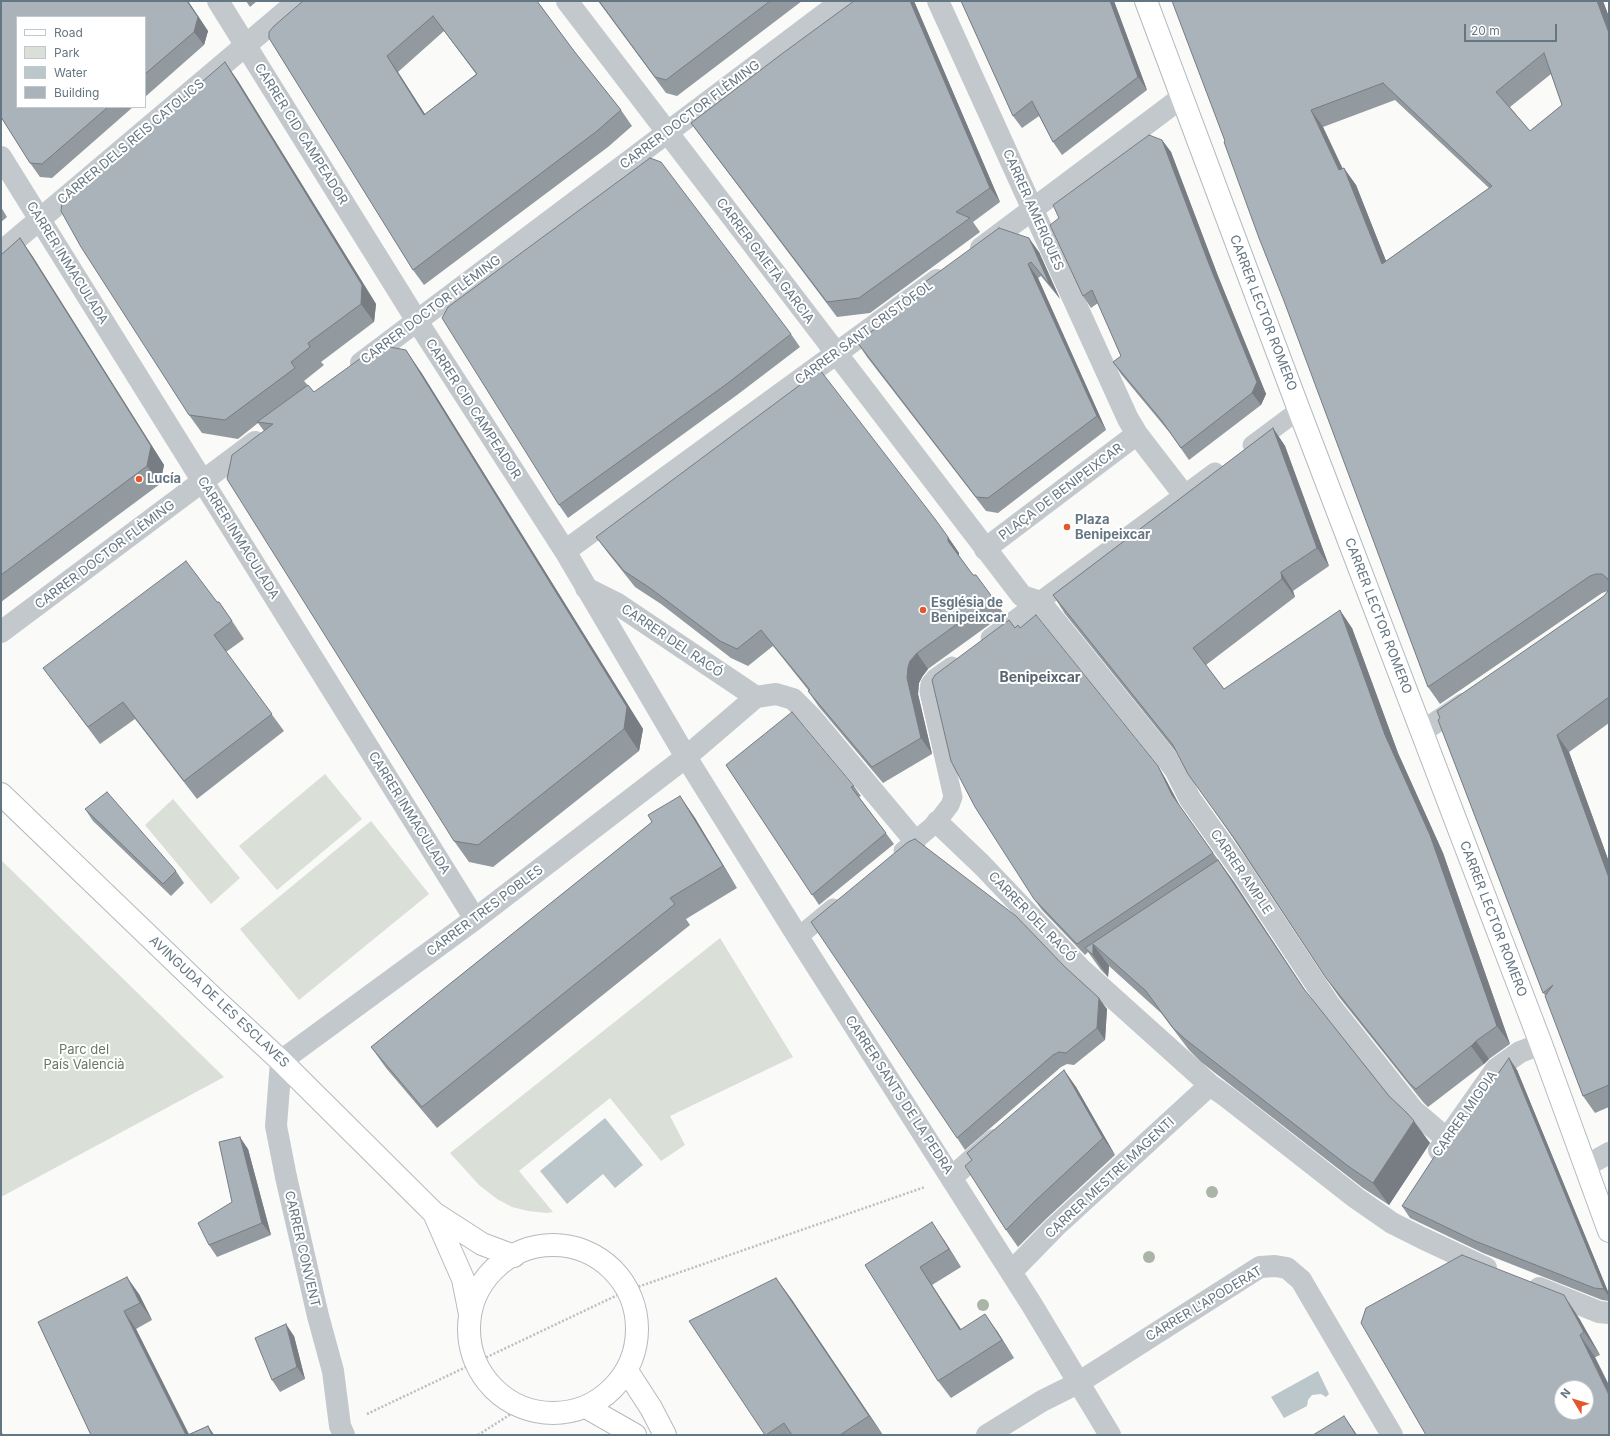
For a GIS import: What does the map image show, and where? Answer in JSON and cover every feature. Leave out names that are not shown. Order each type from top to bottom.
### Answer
[{"type":"street","name":"CARRER CID CAMPEADOR","points":[[218,1],[417,321],[565,552],[686,757]]},
{"type":"street","name":"CARRER DELS REIS CATOLICS","points":[[1,252],[298,1]]},
{"type":"street","name":"CARRER GAIETÀ GARCIA","points":[[567,1],[964,521]]},
{"type":"street","name":"CARRER DOCTOR FLÈMING","points":[[347,374],[842,1]]},
{"type":"street","name":"CARRER AMERIQUES","points":[[938,1],[1132,427]]},
{"type":"street","name":"CARRER LECTOR ROMERO","points":[[1146,1],[1299,410],[1423,731],[1541,1044],[1609,1231]]},
{"type":"street","name":"CARRER SANT CRISTÒFOL","points":[[565,552],[1182,98]]},
{"type":"street","name":"CARRER INMACULADA","points":[[1,157],[475,919]]},
{"type":"street","points":[[1132,427],[1184,495]]},
{"type":"street","name":"PLAÇA DE BENIPEIXCAR","points":[[985,549],[1132,427]]},
{"type":"street","name":"CARRER DOCTOR FLÈMING","points":[[1,632],[271,430]]},
{"type":"street","name":"PLAÇA DE BENIPEIXCAR","points":[[964,521],[1022,596],[1040,602]]},
{"type":"street","name":"CARRER DEL RACÓ","points":[[586,588],[616,603],[756,698]]},
{"type":"street","name":"CARRER AMPLE","points":[[1040,602],[1176,771],[1190,799],[1232,870],[1328,1004],[1414,1111],[1447,1139]]},
{"type":"street","points":[[1423,731],[1480,692]]},
{"type":"street","points":[[686,757],[756,698],[776,694],[793,699],[812,718],[915,841]]},
{"type":"street","name":"CARRER TRES POBLES","points":[[281,1061],[475,919],[686,757]]},
{"type":"street","name":"CARRER SANTS DE LA PEDRA","points":[[686,757],[798,937],[1011,1272],[1110,1435]]},
{"type":"street","name":"AVINGUDA DE LES ESCLAVES","points":[[1,794],[205,991],[281,1061],[434,1214],[482,1244],[514,1256]]},
{"type":"street","name":"CARRER DEL RACÓ","points":[[937,822],[1089,966],[1128,1011],[1210,1085],[1356,1198],[1392,1223],[1478,1264],[1599,1312],[1609,1313]]},
{"type":"street","name":"CARRER MIGDIA","points":[[1430,1165],[1496,1069],[1520,1052],[1541,1044]]},
{"type":"street","name":"CARRER CONVENT","points":[[281,1061],[276,1126],[314,1300],[333,1371],[342,1431]]},
{"type":"street","name":"CARRER MESTRE MAGENTI","points":[[1011,1272],[1055,1227],[1210,1085]]},
{"type":"street","points":[[952,1178],[1010,1127]]},
{"type":"street","points":[[1586,1166],[1609,1153]]},
{"type":"street","points":[[1392,1223],[1405,1203]]},
{"type":"street","name":"AVINGUDA DE LES ESCLAVES","points":[[434,1214],[463,1279],[470,1314]]},
{"type":"street","points":[[553,1244],[582,1250],[608,1264],[626,1287],[626,1292],[637,1314],[637,1344],[627,1371],[608,1394],[586,1407],[558,1414],[529,1410],[522,1407],[502,1397],[487,1382],[476,1362],[470,1344],[470,1314],[481,1286],[500,1264],[524,1250],[553,1244]]},
{"type":"street","name":"CARRER L'APODERAT","points":[[987,1435],[1042,1401],[1078,1383],[1260,1267],[1275,1266],[1287,1268],[1301,1280],[1392,1435]]},
{"type":"street","points":[[627,1371],[651,1408],[664,1435]]},
{"type":"street","points":[[586,1407],[635,1435]]},
{"type":"lane","points":[[890,862],[937,822],[950,806],[953,797],[929,692],[930,684],[935,678],[971,653],[1299,410]]},
{"type":"lane","points":[[798,937],[847,897]]},
{"type":"path","points":[[342,1431],[476,1362],[626,1292],[952,1178]]},
{"type":"path","points":[[478,1435],[522,1407]]},
{"type":"green space","points":[[325,774],[362,819],[277,890],[239,846]]},
{"type":"green space","points":[[173,799],[240,878],[211,904],[145,825]]},
{"type":"green space","points":[[371,821],[429,894],[299,1000],[240,929]]},
{"type":"green space","name":"Parc del País Valencià","points":[[1,860],[224,1077],[1,1197]]},
{"type":"green space","points":[[720,938],[793,1057],[670,1116],[685,1145],[661,1161],[610,1098],[519,1171],[553,1212],[547,1213],[528,1211],[512,1207],[497,1199],[479,1185],[450,1153]]},
{"type":"water","points":[[605,1118],[643,1165],[615,1188],[603,1174],[567,1204],[540,1171]]},
{"type":"water","points":[[1318,1371],[1329,1394],[1326,1397],[1321,1394],[1312,1395],[1308,1400],[1307,1406],[1284,1418],[1271,1397]]},
{"type":"building","points":[[1,1],[187,1],[198,17],[194,32],[146,73],[146,16],[16,16],[16,108],[107,108],[42,164],[30,163],[1,117]]},
{"type":"building","points":[[303,1],[537,1],[574,51],[621,110],[597,131],[413,270],[269,38],[269,32]],"holes":[[[433,16],[477,74],[424,115],[387,56]]]},
{"type":"building","points":[[599,1],[770,1],[666,80],[655,77]]},
{"type":"building","points":[[854,1],[910,1],[990,188],[956,212],[970,218],[859,298],[827,302],[691,123]]},
{"type":"building","points":[[961,1],[1110,1],[1138,77],[1053,142],[1032,101],[1013,116]]},
{"type":"building","points":[[1172,1],[1597,1],[1609,33],[1609,583],[1608,579],[1602,574],[1590,576],[1428,687],[1284,301],[1259,238],[1224,142],[1225,141]],"holes":[[[1544,53],[1562,105],[1530,131],[1496,92]],[[1383,83],[1492,186],[1382,264],[1344,168],[1339,170],[1311,110]]]},
{"type":"building","points":[[225,62],[362,285],[361,304],[308,343],[310,347],[291,362],[295,368],[225,420],[189,415],[81,247],[61,211],[62,203]]},
{"type":"building","points":[[1149,135],[1162,140],[1209,264],[1257,382],[1252,393],[1181,448],[1162,421],[1113,362],[1121,356],[1092,290],[1083,296],[1050,225],[1059,218],[1053,205]]},
{"type":"building","points":[[650,158],[661,162],[791,334],[728,383],[559,505],[442,318],[448,307]]},
{"type":"building","points":[[999,228],[1029,238],[1050,285],[1031,262],[1028,264],[1097,416],[988,498],[976,497],[857,342],[925,292],[910,293]]},
{"type":"building","points":[[20,238],[151,446],[147,466],[1,575],[1,255]]},
{"type":"building","points":[[379,345],[406,350],[627,707],[624,729],[478,845],[454,841],[227,479],[232,455],[273,424],[257,422],[308,385],[314,392]]},
{"type":"building","points":[[820,370],[935,519],[948,537],[948,541],[973,575],[976,575],[993,598],[917,653],[910,661],[907,678],[921,738],[872,767],[808,691],[810,690],[761,630],[737,649],[720,641],[650,588],[624,571],[596,537]]},
{"type":"building","points":[[1273,428],[1317,548],[1281,572],[1282,579],[1193,648],[1224,689],[1340,610],[1385,735],[1430,835],[1497,1026],[1416,1089],[1410,1084],[1326,978],[1236,841],[1188,774],[1173,745],[1053,595]]},
{"type":"building","points":[[186,561],[217,602],[219,602],[232,621],[214,635],[272,714],[184,781],[123,702],[88,727],[43,668]]},
{"type":"building","points":[[1609,587],[1609,697],[1557,735],[1609,878],[1609,1085],[1583,1096],[1545,996],[1553,985],[1543,993],[1438,720],[1440,718],[1437,711],[1604,596]]},
{"type":"building","points":[[1036,615],[1158,766],[1172,795],[1213,853],[1077,944],[1034,899],[975,807],[951,761],[932,680],[935,675],[1009,620],[1015,628],[1018,625],[1020,628]]},
{"type":"building","points":[[792,712],[854,786],[851,787],[886,833],[812,895],[726,765]]},
{"type":"building","points":[[107,792],[176,871],[163,884],[85,809]]},
{"type":"building","points":[[680,796],[723,866],[670,898],[675,904],[422,1107],[371,1047],[652,822],[648,815]]},
{"type":"building","points":[[915,839],[1016,916],[1065,967],[1099,998],[1097,1028],[1066,1053],[1059,1052],[1053,1055],[957,1138],[811,922],[908,842]]},
{"type":"building","points":[[1218,860],[1304,989],[1389,1096],[1414,1121],[1373,1183],[1348,1166],[1185,1039],[1173,1028],[1146,991],[1093,944],[1093,955],[1085,948]]},
{"type":"building","points":[[1509,1058],[1604,1289],[1594,1288],[1475,1241],[1402,1206],[1438,1151],[1441,1155]]},
{"type":"building","points":[[1064,1070],[1103,1138],[1006,1230],[965,1166],[972,1160],[967,1153]]},
{"type":"building","points":[[240,1137],[262,1223],[209,1245],[198,1223],[232,1202],[219,1142]]},
{"type":"building","points":[[932,1222],[949,1249],[920,1267],[960,1330],[985,1314],[1002,1340],[938,1381],[865,1265]]},
{"type":"building","points":[[1462,1255],[1564,1295],[1584,1332],[1580,1335],[1609,1395],[1609,1435],[1426,1435],[1361,1323],[1366,1308]]},
{"type":"building","points":[[127,1277],[140,1303],[124,1311],[186,1435],[91,1435],[38,1322]]},
{"type":"building","points":[[776,1278],[869,1416],[840,1435],[792,1435],[784,1423],[765,1435],[689,1321]]},
{"type":"building","points":[[286,1324],[297,1367],[272,1380],[255,1338]]},
{"type":"building","points":[[1344,1416],[1356,1435],[1313,1435]]},
{"type":"building","points":[[208,1426],[212,1435],[188,1435]]},
{"type":"place","name":"Lucía","points":[[139,479]]},
{"type":"place","name":"Plaza Benipeixcar","points":[[1067,527]]},
{"type":"place","name":"Església de Benipeixcar","points":[[923,610]]},
{"type":"district","name":"Benipeixcar","points":[[1040,678]]}]
